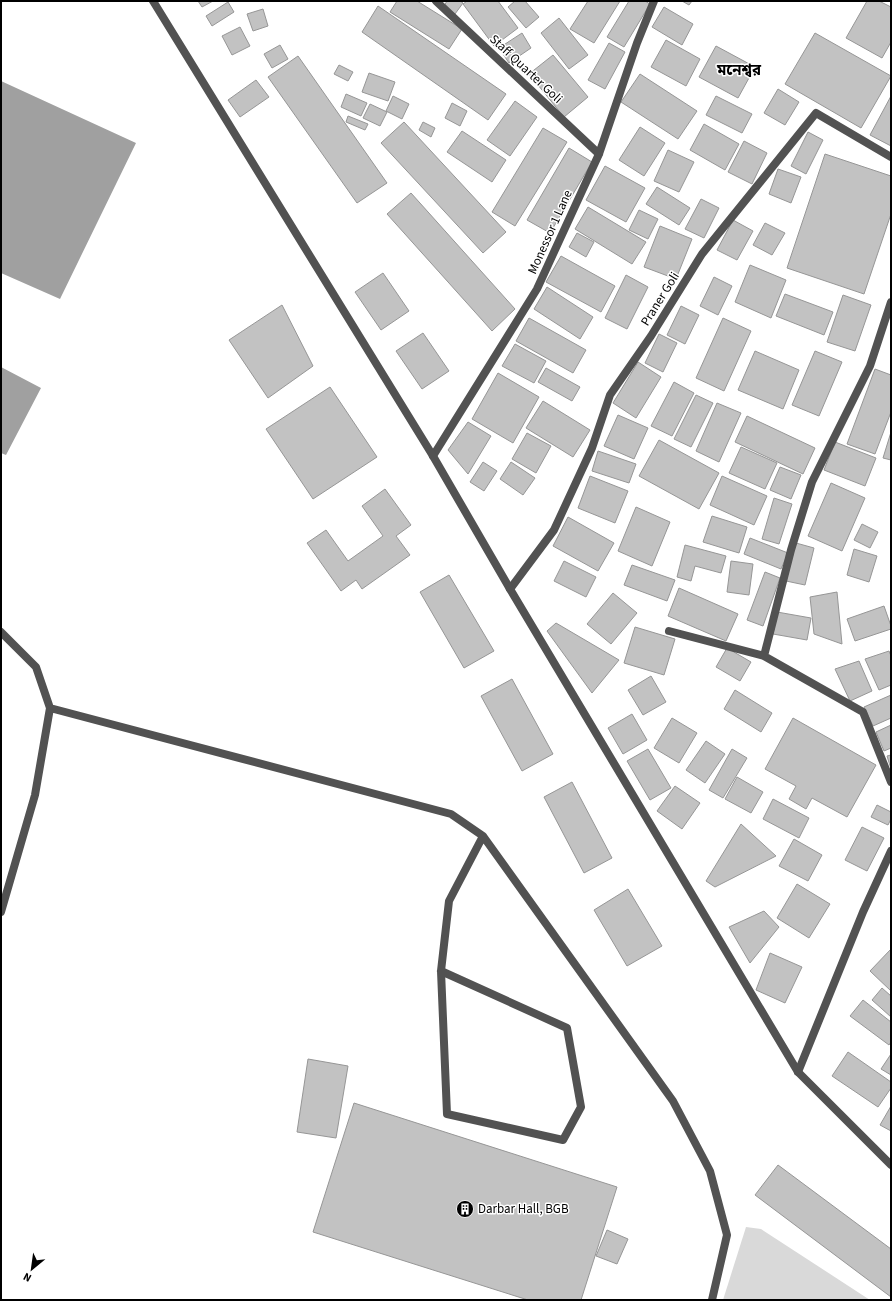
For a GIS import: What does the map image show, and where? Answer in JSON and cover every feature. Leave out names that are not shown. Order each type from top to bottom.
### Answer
[{"type":"street","points":[[153,1],[433,456],[510,589],[798,1072],[891,1165]]},
{"type":"street","name":"Staff Quarter Goli","points":[[436,1],[599,154]]},
{"type":"street","name":"Monessor 1 Lane","points":[[433,456],[538,289],[599,154],[654,1]]},
{"type":"street","name":"Praner Goli","points":[[510,589],[554,530],[592,448],[610,395],[650,336],[702,254],[816,113],[891,157]]},
{"type":"street","points":[[764,656],[791,550],[812,482],[870,366],[891,302]]},
{"type":"street","points":[[670,631],[764,656],[863,712],[891,782]]},
{"type":"street","points":[[1,632],[36,667],[50,708],[35,795],[1,912]]},
{"type":"street","points":[[50,708],[451,814],[483,836],[673,1101],[710,1170],[727,1235],[712,1300]]},
{"type":"street","points":[[442,971],[567,1028],[581,1107],[563,1140],[447,1114],[442,971],[449,901],[483,836]]},
{"type":"street","points":[[798,1072],[863,912],[891,851]]},
{"type":"shaded area","points":[[1,81],[136,143],[60,299],[1,273]]},
{"type":"shaded area","points":[[1,367],[41,388],[6,455],[1,453]]},
{"type":"shaded area","points":[[746,1227],[761,1229],[870,1300],[723,1300]]},
{"type":"building","points":[[198,1],[213,1],[202,7]]},
{"type":"building","points":[[397,1],[417,1],[462,29],[449,49],[390,12]]},
{"type":"building","points":[[447,1],[460,1],[463,3],[455,14],[444,6]]},
{"type":"building","points":[[467,1],[498,1],[518,28],[494,46],[463,4]]},
{"type":"building","points":[[515,1],[525,1],[539,17],[526,28],[508,7]]},
{"type":"building","points":[[588,1],[620,1],[594,43],[570,29]]},
{"type":"building","points":[[629,1],[645,1],[650,4],[624,47],[607,37]]},
{"type":"building","points":[[682,1],[692,1],[689,5]]},
{"type":"building","points":[[867,1],[879,1],[891,7],[891,42],[882,58],[846,38]]},
{"type":"building","points":[[228,2],[234,12],[212,26],[206,16]]},
{"type":"building","points":[[378,6],[506,94],[488,120],[362,32]]},
{"type":"building","points":[[664,7],[693,24],[682,45],[652,27]]},
{"type":"building","points":[[263,9],[268,26],[253,31],[247,14]]},
{"type":"building","points":[[559,18],[588,55],[569,69],[541,33]]},
{"type":"building","points":[[240,27],[250,46],[232,55],[222,36]]},
{"type":"building","points":[[522,33],[531,48],[509,63],[499,48]]},
{"type":"building","points":[[815,33],[891,76],[861,128],[785,84]]},
{"type":"building","points":[[666,40],[700,59],[686,86],[651,67]]},
{"type":"building","points":[[609,43],[625,52],[605,89],[588,80]]},
{"type":"building","points":[[280,45],[288,59],[272,68],[264,54]]},
{"type":"building","points":[[716,46],[755,67],[738,98],[699,77]]},
{"type":"building","points":[[553,55],[588,97],[564,117],[529,74]]},
{"type":"building","points":[[298,56],[387,183],[357,203],[268,77]]},
{"type":"building","points":[[339,65],[353,72],[348,81],[334,74]]},
{"type":"building","points":[[369,73],[395,82],[388,101],[362,92]]},
{"type":"building","points":[[640,74],[697,111],[678,139],[621,102]]},
{"type":"building","points":[[256,80],[269,97],[240,117],[228,100]]},
{"type":"building","points":[[778,89],[799,102],[785,125],[764,113]]},
{"type":"building","points":[[346,94],[367,103],[361,116],[341,107]]},
{"type":"building","points":[[393,96],[409,104],[402,119],[386,111]]},
{"type":"building","points":[[716,96],[752,114],[742,133],[706,115]]},
{"type":"building","points":[[891,96],[891,146],[870,135]]},
{"type":"building","points":[[515,101],[537,117],[510,156],[487,140]]},
{"type":"building","points":[[452,103],[467,111],[460,126],[445,118]]},
{"type":"building","points":[[370,104],[387,112],[380,126],[363,118]]},
{"type":"building","points":[[348,116],[368,124],[365,130],[346,122]]},
{"type":"building","points":[[404,122],[506,232],[483,253],[381,143]]},
{"type":"building","points":[[423,122],[435,128],[431,137],[419,130]]},
{"type":"building","points":[[704,124],[739,144],[725,170],[690,150]]},
{"type":"building","points":[[640,127],[665,143],[644,176],[619,160]]},
{"type":"building","points":[[543,128],[567,142],[515,226],[492,212]]},
{"type":"building","points":[[462,131],[506,160],[492,182],[447,152]]},
{"type":"building","points":[[808,132],[823,140],[806,174],[791,166]]},
{"type":"building","points":[[744,141],[767,153],[752,184],[728,172]]},
{"type":"building","points":[[569,148],[592,162],[550,233],[527,220]]},
{"type":"building","points":[[668,150],[694,162],[679,192],[654,181]]},
{"type":"building","points":[[825,154],[891,176],[891,214],[864,294],[787,268]]},
{"type":"building","points":[[605,166],[645,188],[626,222],[586,200]]},
{"type":"building","points":[[778,169],[801,177],[791,203],[769,194]]},
{"type":"building","points":[[657,187],[690,208],[679,225],[646,204]]},
{"type":"building","points":[[411,193],[515,309],[492,331],[387,214]]},
{"type":"building","points":[[701,199],[719,208],[704,238],[685,229]]},
{"type":"building","points":[[588,207],[646,242],[632,264],[575,229]]},
{"type":"building","points":[[639,210],[658,219],[648,239],[629,230]]},
{"type":"building","points":[[733,220],[753,231],[737,260],[717,250]]},
{"type":"building","points":[[765,223],[785,233],[772,255],[753,245]]},
{"type":"building","points":[[660,226],[692,239],[676,279],[644,267]]},
{"type":"building","points":[[577,233],[594,242],[586,257],[569,247]]},
{"type":"building","points":[[561,256],[615,286],[601,312],[546,282]]},
{"type":"building","points":[[750,265],[786,280],[771,318],[735,302]]},
{"type":"building","points":[[383,273],[409,311],[381,330],[355,292]]},
{"type":"building","points":[[626,275],[648,287],[627,329],[605,318]]},
{"type":"building","points":[[714,277],[732,286],[718,315],[700,306]]},
{"type":"building","points":[[547,287],[593,317],[580,339],[534,309]]},
{"type":"building","points":[[785,294],[833,312],[824,335],[776,316]]},
{"type":"building","points":[[843,295],[871,305],[855,351],[827,342]]},
{"type":"building","points":[[282,305],[313,366],[268,398],[229,340]]},
{"type":"building","points":[[681,306],[699,315],[685,344],[667,335]]},
{"type":"building","points":[[529,318],[586,350],[573,373],[516,341]]},
{"type":"building","points":[[723,318],[751,331],[724,391],[696,378]]},
{"type":"building","points":[[423,333],[449,371],[422,389],[396,351]]},
{"type":"building","points":[[659,334],[677,343],[663,372],[645,363]]},
{"type":"building","points":[[515,344],[546,361],[534,383],[502,366]]},
{"type":"building","points":[[755,351],[799,370],[783,409],[738,390]]},
{"type":"building","points":[[815,351],[842,362],[819,416],[792,405]]},
{"type":"building","points":[[638,362],[661,377],[636,418],[613,403]]},
{"type":"building","points":[[546,368],[580,387],[572,401],[538,382]]},
{"type":"building","points":[[875,369],[891,375],[891,412],[875,454],[847,444]]},
{"type":"building","points":[[498,373],[539,397],[513,443],[472,419]]},
{"type":"building","points":[[674,382],[694,393],[672,436],[651,426]]},
{"type":"building","points":[[330,387],[377,457],[313,499],[266,429]]},
{"type":"building","points":[[696,395],[713,403],[691,447],[674,439]]},
{"type":"building","points":[[543,401],[590,430],[573,457],[526,428]]},
{"type":"building","points":[[717,403],[741,413],[719,462],[696,451]]},
{"type":"building","points":[[618,415],[648,428],[634,459],[604,446]]},
{"type":"building","points":[[747,416],[815,448],[803,474],[735,442]]},
{"type":"building","points":[[468,422],[491,436],[468,474],[448,450]]},
{"type":"building","points":[[891,432],[891,460],[883,458]]},
{"type":"building","points":[[527,433],[551,446],[536,473],[512,459]]},
{"type":"building","points":[[659,440],[719,473],[699,509],[639,476]]},
{"type":"building","points":[[835,442],[876,458],[865,486],[824,470]]},
{"type":"building","points":[[741,447],[777,463],[765,489],[729,473]]},
{"type":"building","points":[[598,451],[636,464],[629,483],[592,471]]},
{"type":"building","points":[[483,462],[497,471],[484,491],[470,482]]},
{"type":"building","points":[[511,462],[535,478],[523,495],[500,479]]},
{"type":"building","points":[[780,467],[801,475],[791,499],[770,490]]},
{"type":"building","points":[[590,476],[628,491],[615,523],[578,508]]},
{"type":"building","points":[[722,476],[767,496],[754,525],[710,505]]},
{"type":"building","points":[[831,483],[865,498],[842,551],[808,536]]},
{"type":"building","points":[[385,489],[411,525],[396,536],[410,555],[362,589],[356,580],[341,591],[307,543],[326,530],[348,561],[383,536],[362,506]]},
{"type":"building","points":[[774,498],[792,504],[779,544],[762,539]]},
{"type":"building","points":[[636,507],[670,522],[652,566],[618,551]]},
{"type":"building","points":[[712,516],[747,527],[739,553],[703,542]]},
{"type":"building","points":[[568,517],[614,543],[598,571],[553,546]]},
{"type":"building","points":[[862,524],[878,532],[870,548],[854,540]]},
{"type":"building","points":[[750,538],[788,553],[781,569],[744,554]]},
{"type":"building","points":[[796,543],[814,548],[805,585],[786,581]]},
{"type":"building","points":[[685,545],[726,556],[721,573],[695,566],[691,581],[677,577]]},
{"type":"building","points":[[854,549],[877,556],[869,582],[847,575]]},
{"type":"building","points":[[564,561],[596,577],[586,597],[554,581]]},
{"type":"building","points":[[731,561],[753,564],[749,595],[727,592]]},
{"type":"building","points":[[632,565],[675,580],[667,601],[624,585]]},
{"type":"building","points":[[765,572],[780,578],[763,626],[747,620]]},
{"type":"building","points":[[449,575],[494,651],[464,668],[420,592]]},
{"type":"building","points":[[679,588],[738,614],[726,641],[668,616]]},
{"type":"building","points":[[837,592],[842,644],[814,634],[810,597]]},
{"type":"building","points":[[613,593],[637,613],[611,644],[587,624]]},
{"type":"building","points":[[884,606],[891,629],[855,641],[847,619]]},
{"type":"building","points":[[777,612],[811,618],[807,640],[773,634]]},
{"type":"building","points":[[556,623],[619,660],[592,693],[547,631]]},
{"type":"building","points":[[635,627],[675,639],[664,675],[624,663]]},
{"type":"building","points":[[727,648],[751,662],[740,681],[716,667]]},
{"type":"building","points":[[889,651],[891,656],[891,685],[879,690],[865,659]]},
{"type":"building","points":[[859,661],[872,691],[850,701],[835,669]]},
{"type":"building","points":[[651,676],[666,702],[643,715],[628,690]]},
{"type":"building","points":[[512,679],[553,754],[522,771],[481,696]]},
{"type":"building","points":[[735,690],[772,713],[761,732],[724,709]]},
{"type":"building","points":[[891,695],[891,718],[873,726],[864,707]]},
{"type":"building","points":[[632,714],[647,740],[623,754],[608,728]]},
{"type":"building","points":[[672,718],[697,733],[679,763],[654,748]]},
{"type":"building","points":[[793,718],[876,765],[847,817],[812,798],[806,809],[789,799],[796,786],[765,769]]},
{"type":"building","points":[[891,725],[891,748],[884,751],[876,732]]},
{"type":"building","points":[[706,741],[725,754],[705,783],[686,770]]},
{"type":"building","points":[[648,749],[671,788],[650,800],[627,761]]},
{"type":"building","points":[[732,749],[747,758],[723,798],[709,790]]},
{"type":"building","points":[[891,755],[891,769],[887,756]]},
{"type":"building","points":[[737,777],[763,792],[751,813],[725,799]]},
{"type":"building","points":[[572,782],[612,858],[584,873],[544,797]]},
{"type":"building","points":[[675,786],[700,803],[682,829],[657,811]]},
{"type":"building","points":[[773,799],[809,818],[799,838],[763,819]]},
{"type":"building","points":[[877,805],[891,812],[891,819],[888,825],[871,817]]},
{"type":"building","points":[[741,824],[776,856],[715,887],[706,881]]},
{"type":"building","points":[[862,827],[884,838],[867,871],[845,860]]},
{"type":"building","points":[[794,839],[822,855],[808,881],[779,866]]},
{"type":"building","points":[[797,884],[830,904],[809,938],[777,918]]},
{"type":"building","points":[[628,889],[662,946],[627,966],[594,910]]},
{"type":"building","points":[[764,911],[779,927],[750,963],[729,927]]},
{"type":"building","points":[[891,949],[891,991],[870,971]]},
{"type":"building","points":[[770,953],[802,967],[785,1003],[756,990]]},
{"type":"building","points":[[882,988],[891,996],[891,1017],[872,1000]]},
{"type":"building","points":[[863,1000],[891,1022],[891,1042],[889,1045],[850,1016]]},
{"type":"building","points":[[848,1052],[891,1082],[891,1088],[878,1107],[832,1076]]},
{"type":"building","points":[[891,1054],[891,1075],[881,1069]]},
{"type":"building","points":[[308,1059],[348,1066],[336,1138],[297,1132]]},
{"type":"building","name":"Darbar Hall, BGB","points":[[354,1103],[617,1187],[581,1300],[528,1300],[313,1232]]},
{"type":"building","points":[[891,1106],[891,1131],[880,1125]]},
{"type":"building","points":[[778,1165],[891,1249],[891,1297],[755,1195]]},
{"type":"building","points":[[607,1230],[628,1239],[617,1264],[596,1256]]},
{"type":"place","name":"Darbar Hall, BGB","points":[[465,1209]]},
{"type":"district","name":"মনেশ্বর","points":[[739,70]]}]
